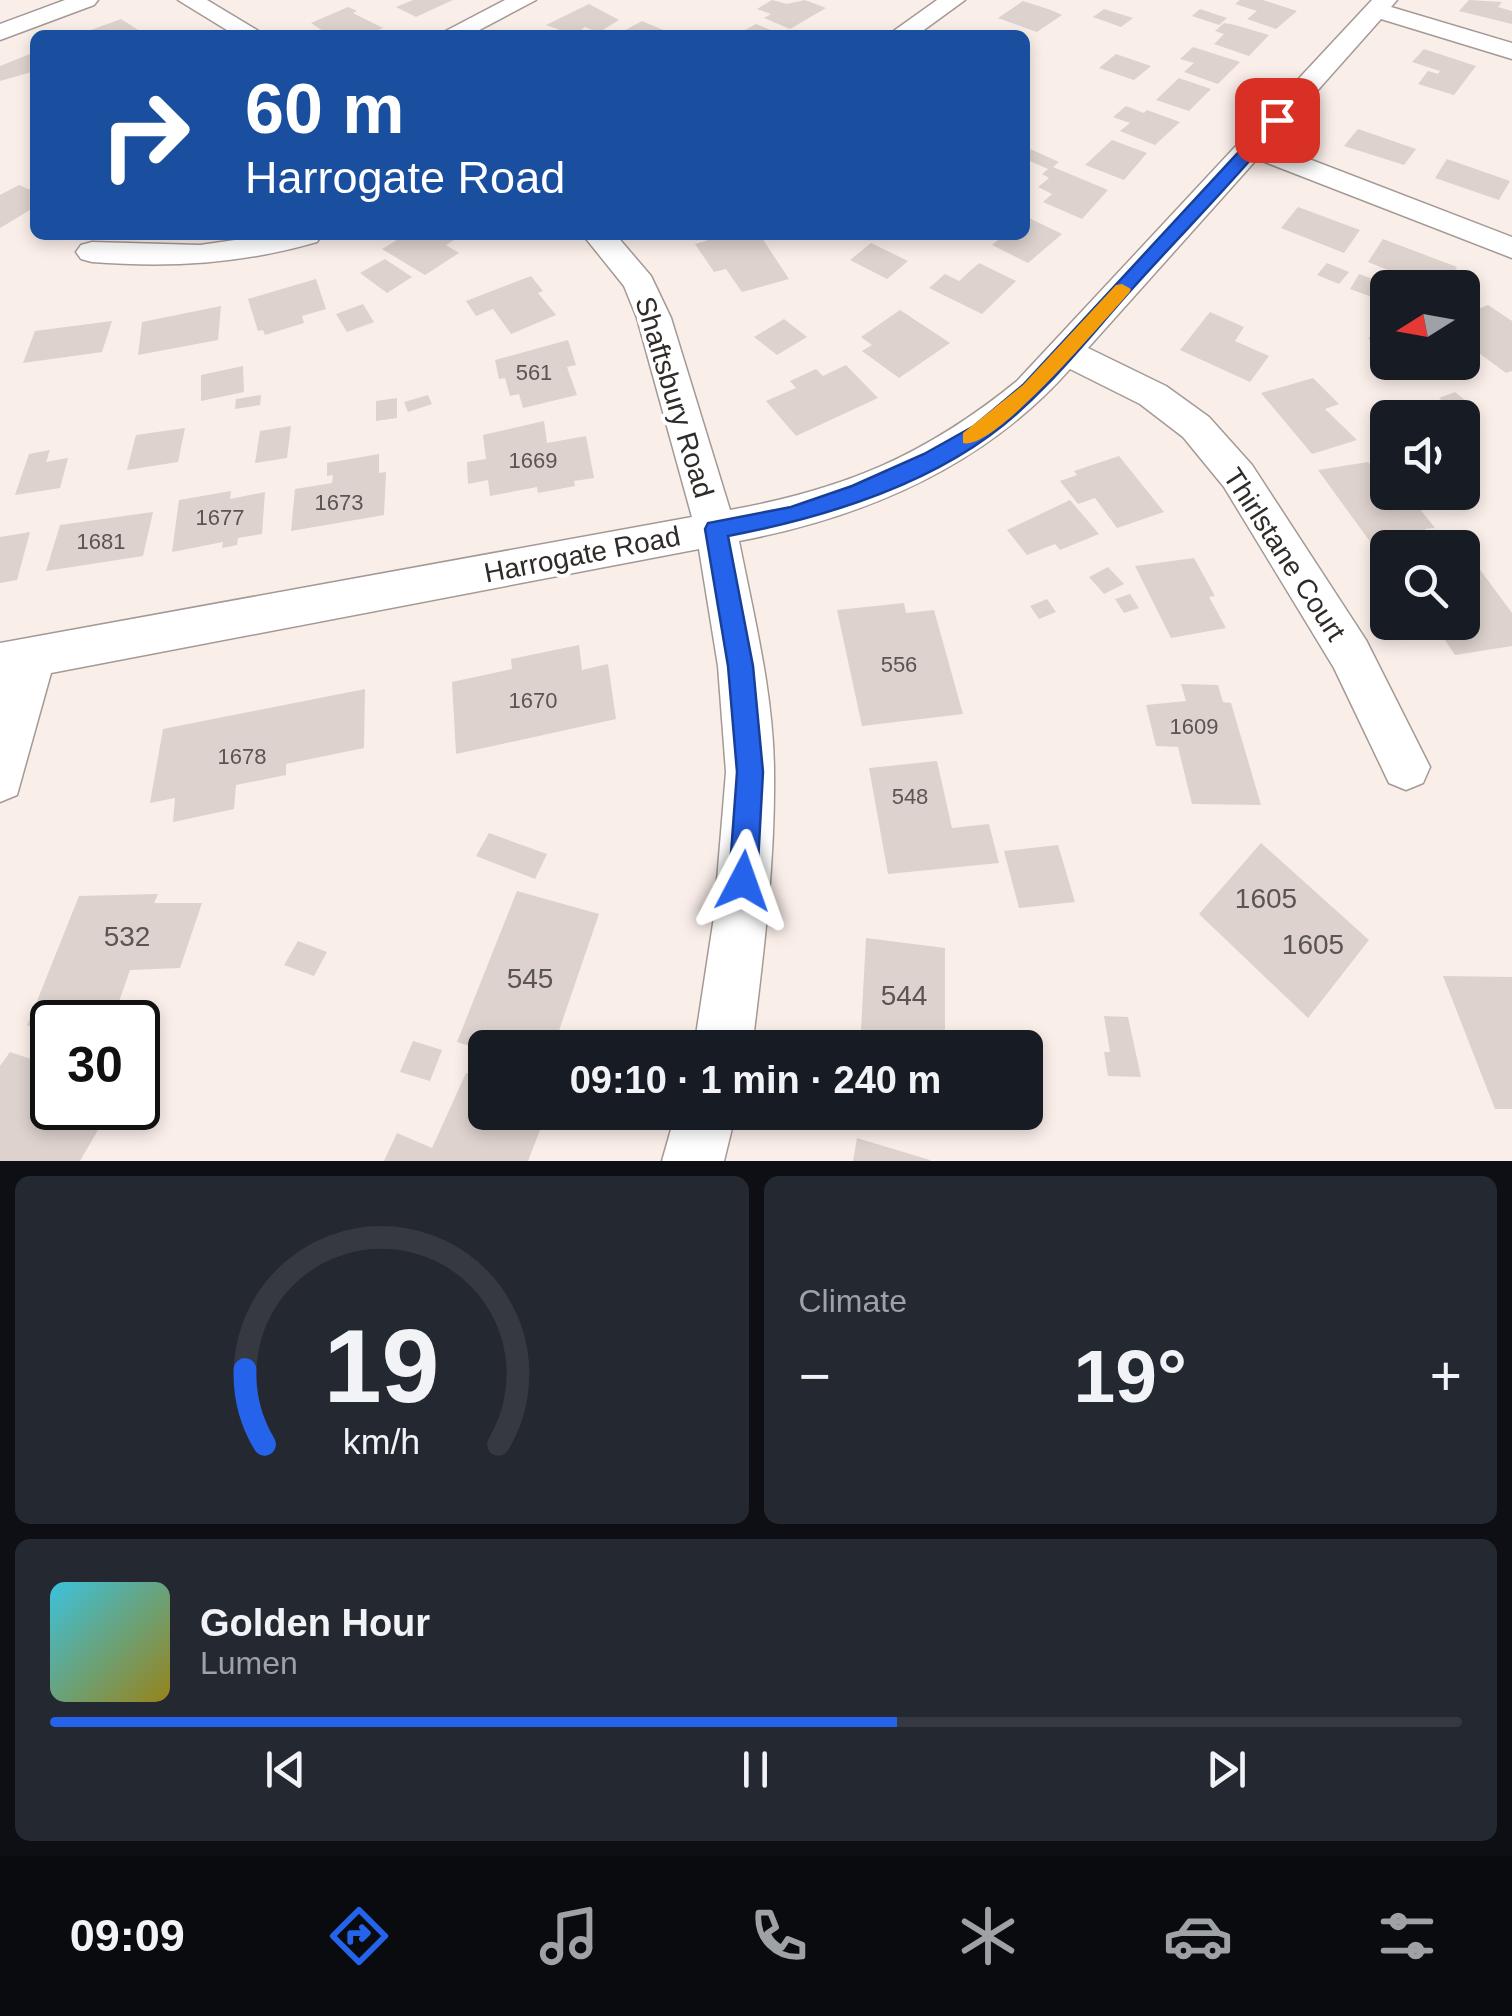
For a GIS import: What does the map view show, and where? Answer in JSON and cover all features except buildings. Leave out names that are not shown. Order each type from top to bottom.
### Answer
[{"type":"street","points":[[0,33],[86,0]]},
{"type":"street","points":[[190,0],[244,30]]},
{"type":"street","points":[[461,30],[524,0]]},
{"type":"street","points":[[908,30],[953,0]]},
{"type":"street","points":[[1381,5],[1512,51]]},
{"type":"street","name":"Harrogate Road","points":[[17,659],[791,515],[860,492],[932,460],[981,432],[1030,390],[1381,5]]},
{"type":"street","points":[[1252,147],[1512,248]]},
{"type":"street","points":[[92,252],[169,259],[216,257],[286,240]]},
{"type":"street","name":"Shaftsbury Road","points":[[604,240],[639,283],[654,318],[716,529],[740,666],[750,772],[741,917],[726,1030]]},
{"type":"street","name":"Thirlstane Court","points":[[1065,352],[1153,395],[1196,428],[1238,476],[1350,654],[1406,767]]},
{"type":"street","points":[[0,778],[17,659]]},
{"type":"street","points":[[694,1161],[702,1130]]},
{"type":"slow traffic","points":[[970,438],[1030,390],[1122,289]]},
{"type":"route","points":[[743,881],[750,772],[740,666],[716,529],[791,515],[860,492],[932,460],[981,432],[1030,390],[1277,120]]}]
